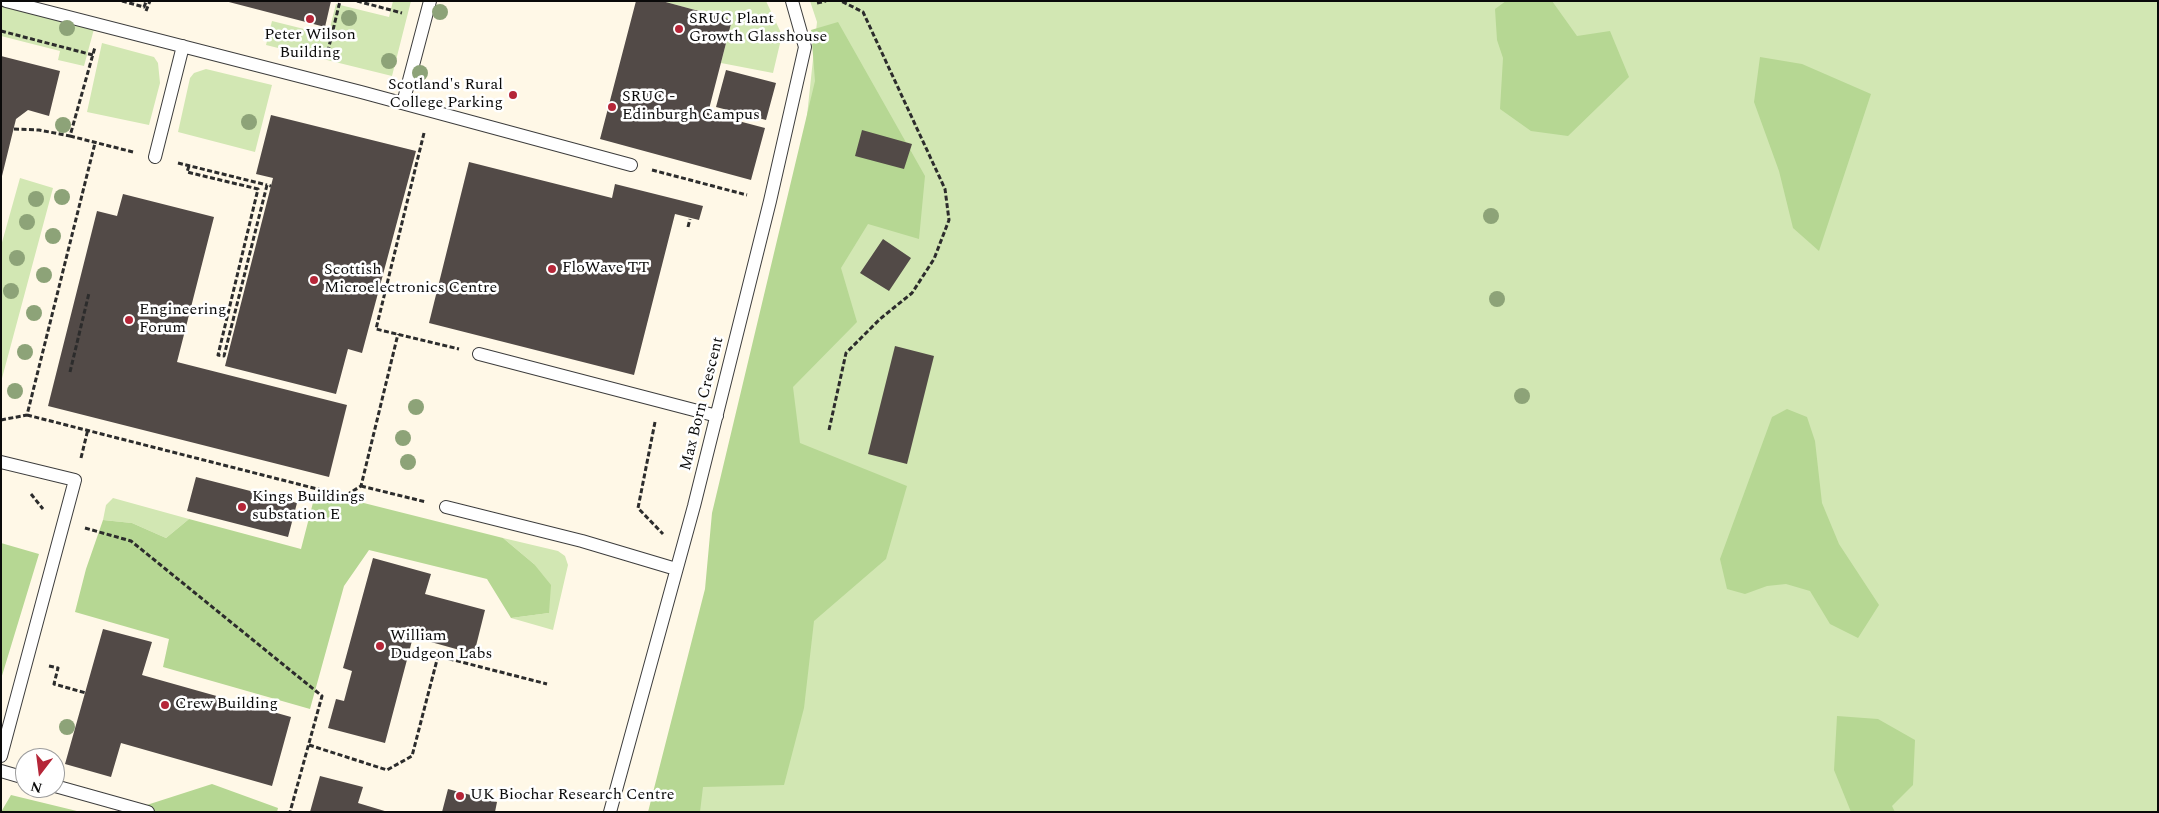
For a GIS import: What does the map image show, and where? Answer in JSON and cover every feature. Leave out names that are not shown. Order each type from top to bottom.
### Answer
[{"type":"lane","points":[[6,1],[320,81],[631,165]]},
{"type":"lane","points":[[403,103],[430,1]]},
{"type":"lane","name":"Max Born Crescent","points":[[610,812],[681,553],[716,416],[770,201],[805,47],[792,1]]},
{"type":"lane","points":[[155,157],[183,46]]},
{"type":"lane","points":[[479,354],[716,416]]},
{"type":"lane","points":[[1,462],[75,480],[1,756]]},
{"type":"lane","points":[[446,507],[582,541],[676,569]]},
{"type":"lane","points":[[1,771],[15,775]]},
{"type":"lane","points":[[65,789],[148,812]]},
{"type":"path","points":[[122,1],[144,7],[146,2],[144,1]]},
{"type":"path","points":[[116,3],[148,11],[150,1]]},
{"type":"path","points":[[320,81],[340,1]]},
{"type":"path","points":[[357,1],[425,19]]},
{"type":"path","points":[[829,430],[846,353],[880,319],[912,293],[934,259],[949,220],[945,189],[867,20],[863,12],[841,1]]},
{"type":"path","points":[[1,32],[93,55]]},
{"type":"path","points":[[14,128],[39,130],[70,136],[96,43]]},
{"type":"path","points":[[429,110],[376,328],[479,354]]},
{"type":"path","points":[[27,415],[95,142]]},
{"type":"path","points":[[631,165],[770,201]]},
{"type":"path","points":[[189,166],[187,172],[258,189],[218,355],[224,356],[269,186],[253,182]]},
{"type":"path","points":[[688,227],[690,219]]},
{"type":"path","points":[[70,372],[89,293]]},
{"type":"path","points":[[1,420],[27,415],[345,496],[361,486],[398,334]]},
{"type":"path","points":[[646,398],[656,418],[638,508],[681,553]]},
{"type":"path","points":[[75,480],[88,429]]},
{"type":"path","points":[[361,486],[446,507]]},
{"type":"path","points":[[26,490],[42,506],[45,517]]},
{"type":"path","points":[[91,529],[131,540],[322,696],[290,812]]},
{"type":"path","points":[[309,745],[387,770],[412,756],[438,656],[546,684]]},
{"type":"path","points":[[54,684],[86,693]]},
{"type":"green space","points":[[393,1],[411,1],[392,76],[266,45],[272,21],[328,35],[336,4],[389,17]]},
{"type":"green space","points":[[662,1],[766,1],[782,35],[773,73],[721,63],[732,20]]},
{"type":"green space","points":[[810,1],[2158,1],[2158,812],[698,812],[797,209],[817,22]]},
{"type":"green space","points":[[1506,1],[1552,1],[1577,36],[1610,31],[1629,77],[1568,136],[1531,131],[1500,109],[1503,58],[1497,40],[1495,9]]},
{"type":"green space","points":[[1,5],[94,29],[84,66],[58,60],[60,51],[1,36]]},
{"type":"green space","points":[[838,22],[925,176],[919,239],[868,224],[841,268],[857,322],[793,387],[800,443],[907,486],[886,559],[814,621],[804,708],[784,785],[703,787],[700,812],[648,812],[705,589],[712,513],[815,81],[811,30]]},
{"type":"green space","points":[[102,43],[154,57],[158,63],[160,83],[149,125],[87,112]]},
{"type":"green space","points":[[1760,57],[1802,64],[1871,94],[1819,251],[1793,228],[1779,171],[1754,102]]},
{"type":"green space","points":[[206,69],[272,85],[255,152],[178,132],[190,78],[194,73]]},
{"type":"green space","points":[[20,178],[53,188],[1,382],[1,246]]},
{"type":"green space","points":[[1787,409],[1807,417],[1815,441],[1822,503],[1839,544],[1879,605],[1858,638],[1830,624],[1810,591],[1786,584],[1767,586],[1745,594],[1727,589],[1720,559],[1772,417]]},
{"type":"green space","points":[[316,491],[503,538],[534,564],[551,585],[549,613],[511,618],[487,579],[369,550],[344,586],[310,709],[163,667],[169,639],[75,612],[86,569],[103,520],[132,523],[166,538],[189,519],[301,549]]},
{"type":"green space","points":[[113,498],[189,519],[166,538],[132,523],[103,520],[106,505]]},
{"type":"green space","points":[[503,538],[558,551],[565,556],[568,565],[553,630],[511,618],[549,613],[534,564]]},
{"type":"green space","points":[[1,543],[39,554],[1,679]]},
{"type":"green space","points":[[1837,716],[1878,719],[1915,740],[1913,785],[1892,806],[1895,812],[1851,812],[1834,770]]},
{"type":"green space","points":[[212,784],[278,808],[277,812],[125,812]]},
{"type":"green space","points":[[11,795],[15,796],[15,798],[23,798],[81,812],[1,812]]},
{"type":"building","name":"Peter Wilson Building","points":[[225,1],[331,1],[325,27]]},
{"type":"building","points":[[636,1],[662,1],[732,20],[708,113],[765,128],[751,180],[600,139]]},
{"type":"building","points":[[1,56],[60,71],[49,116],[28,110],[16,119],[2,176]]},
{"type":"building","points":[[726,70],[776,83],[766,120],[716,107]]},
{"type":"building","name":"Scottish Microelectronics Centre","points":[[271,115],[416,151],[362,353],[348,349],[336,394],[225,366],[273,178],[256,174]]},
{"type":"building","points":[[862,130],[912,144],[904,169],[855,156]]},
{"type":"building","name":"FloWave TT","points":[[469,162],[612,198],[615,184],[703,206],[699,220],[675,214],[634,375],[429,323]]},
{"type":"building","name":"Engineering Forum","points":[[123,194],[214,217],[177,362],[347,405],[329,477],[48,406],[97,211],[117,216]]},
{"type":"building","points":[[883,239],[911,258],[889,291],[860,273]]},
{"type":"building","points":[[895,346],[934,356],[907,464],[868,454]]},
{"type":"building","name":"Kings Buildings substation E","points":[[196,477],[297,503],[288,537],[187,511]]},
{"type":"building","name":"William Dudgeon Labs","points":[[373,558],[431,574],[425,594],[485,610],[474,654],[413,637],[385,743],[328,728],[336,699],[344,701],[352,671],[343,668]]},
{"type":"building","name":"Crew Building","points":[[103,629],[152,642],[142,675],[291,717],[272,786],[121,743],[111,777],[65,764]]},
{"type":"building","points":[[320,776],[363,787],[358,803],[388,812],[310,812]]},
{"type":"building","name":"UK Biochar Research Centre","points":[[448,789],[497,802],[495,812],[442,812]]},
{"type":"place","name":"Peter Wilson Building","points":[[310,19]]},
{"type":"place","name":"SRUC Plant Growth Glasshouse","points":[[679,29]]},
{"type":"place","name":"Scotland's Rural College Parking","points":[[513,95]]},
{"type":"place","name":"SRUC - Edinburgh Campus","points":[[612,107]]},
{"type":"place","name":"FloWave TT","points":[[552,269]]},
{"type":"place","name":"Scottish Microelectronics Centre","points":[[314,280]]},
{"type":"place","name":"Engineering Forum","points":[[129,320]]},
{"type":"place","name":"Kings Buildings substation E","points":[[242,507]]},
{"type":"place","name":"William Dudgeon Labs","points":[[380,646]]},
{"type":"place","name":"Crew Building","points":[[165,705]]},
{"type":"place","name":"UK Biochar Research Centre","points":[[460,796]]}]
